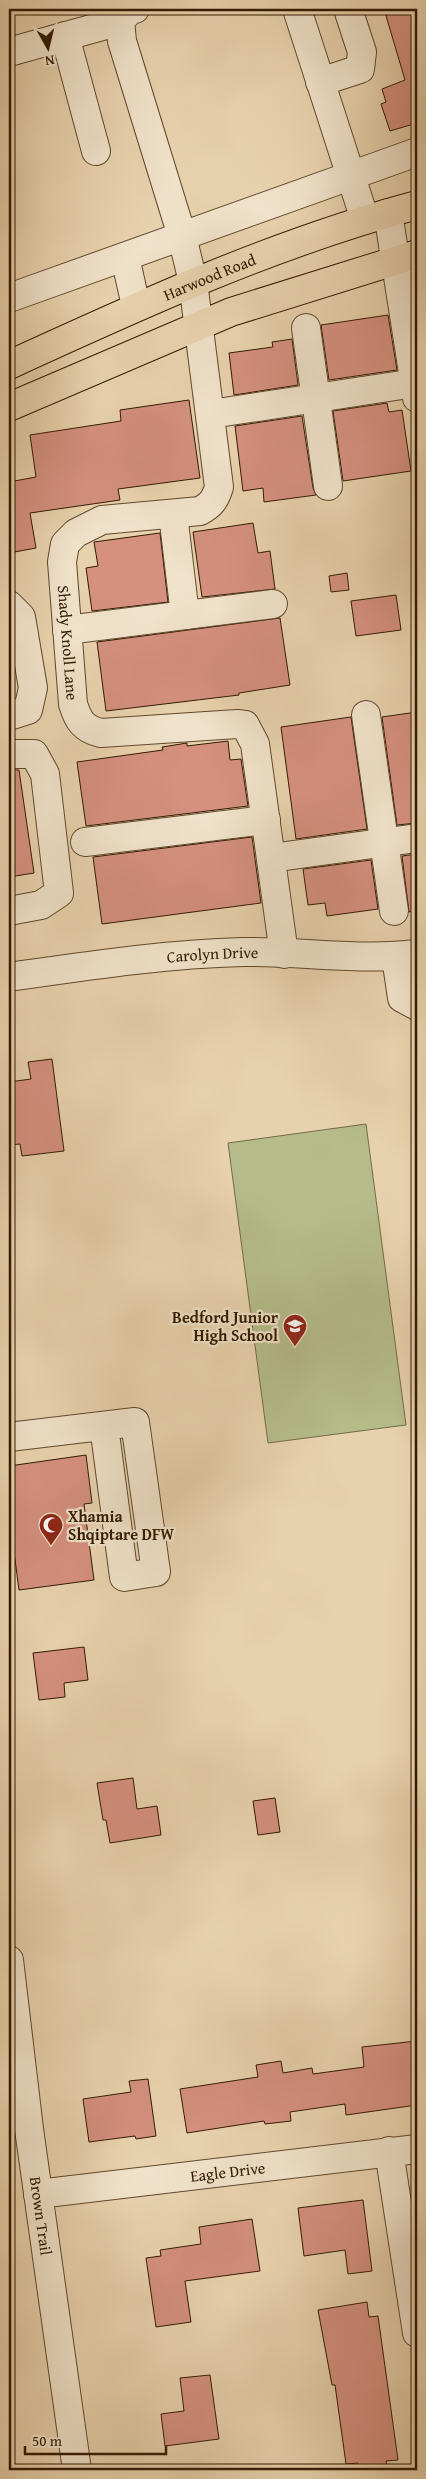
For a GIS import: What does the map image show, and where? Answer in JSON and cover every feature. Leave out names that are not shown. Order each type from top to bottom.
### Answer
[{"type":"main road","name":"Harwood Road","points":[[9,365],[136,306],[193,282],[291,244],[417,205]]},
{"type":"main road","points":[[9,407],[231,312],[406,257]]},
{"type":"street","points":[[211,414],[316,398],[416,390],[406,257],[350,175],[297,9]]},
{"type":"street","points":[[320,82],[360,69],[362,52],[348,9]]},
{"type":"street","points":[[9,52],[127,15]]},
{"type":"street","name":"Shady Knoll Lane","points":[[127,15],[122,41],[182,236],[193,282],[219,473],[216,498],[211,505],[200,511],[102,520],[76,533],[65,544],[62,562],[73,704],[78,719],[90,731],[101,733],[236,724],[245,726],[256,744],[284,954]]},
{"type":"street","points":[[65,36],[96,151]]},
{"type":"street","points":[[9,298],[417,152]]},
{"type":"street","points":[[125,257],[136,306]]},
{"type":"street","points":[[306,328],[328,486]]},
{"type":"street","points":[[173,514],[185,615]]},
{"type":"street","points":[[67,630],[273,604]]},
{"type":"street","points":[[9,605],[21,616],[33,688],[28,710],[9,716]]},
{"type":"street","points":[[366,715],[394,911]]},
{"type":"street","points":[[9,754],[34,754],[45,774],[59,893],[41,905],[9,911]]},
{"type":"street","points":[[85,842],[266,820]]},
{"type":"street","points":[[271,858],[417,838]]},
{"type":"street","name":"Carolyn Drive","points":[[9,977],[174,956],[244,952],[407,955]]},
{"type":"street","points":[[407,955],[402,998],[417,1006]]},
{"type":"street","points":[[9,1437],[135,1422],[156,1572],[124,1577],[104,1426]]},
{"type":"street","name":"Brown Trail","points":[[9,1960],[15,2072],[38,2194],[77,2470]]},
{"type":"street","name":"Eagle Drive","points":[[38,2194],[417,2149]]},
{"type":"street","points":[[389,2151],[417,2333]]},
{"type":"green space","points":[[366,1124],[406,1425],[268,1443],[228,1143]]},
{"type":"building","points":[[384,9],[417,9],[417,123],[390,131],[381,104],[386,102],[382,89],[405,80]]},
{"type":"building","points":[[388,315],[397,370],[329,380],[321,325]]},
{"type":"building","points":[[292,339],[298,385],[234,395],[229,353],[273,347],[272,342]]},
{"type":"building","points":[[189,400],[200,478],[118,489],[120,500],[30,513],[36,548],[9,553],[9,482],[36,477],[30,435],[121,421],[120,410]]},
{"type":"building","points":[[387,403],[389,412],[402,410],[411,471],[343,481],[333,411]]},
{"type":"building","points":[[302,416],[313,488],[316,495],[264,502],[263,488],[243,491],[235,426]]},
{"type":"building","points":[[253,523],[258,553],[270,551],[275,589],[202,597],[193,532]]},
{"type":"building","points":[[160,533],[168,602],[92,611],[86,568],[98,566],[94,542]]},
{"type":"building","points":[[347,573],[349,590],[331,592],[329,576]]},
{"type":"building","points":[[396,595],[401,630],[356,636],[351,601]]},
{"type":"building","points":[[280,618],[290,685],[239,693],[239,695],[106,711],[97,642]]},
{"type":"building","points":[[417,712],[417,823],[397,825],[382,717]]},
{"type":"building","points":[[351,717],[367,829],[296,839],[281,727]]},
{"type":"building","points":[[228,741],[230,760],[241,759],[248,806],[86,826],[77,762],[163,750],[162,747],[187,743],[187,746]]},
{"type":"building","points":[[9,770],[19,770],[34,873],[9,877]]},
{"type":"building","points":[[252,837],[261,903],[102,924],[93,857]]},
{"type":"building","points":[[417,854],[417,910],[409,912],[402,856]]},
{"type":"building","points":[[371,860],[378,909],[327,916],[325,903],[308,905],[303,869]]},
{"type":"building","points":[[52,1059],[64,1151],[22,1156],[20,1144],[9,1145],[9,1082],[31,1079],[28,1062]]},
{"type":"building","name":"Xhamia Shqiptare DFW","points":[[86,1455],[92,1503],[84,1504],[94,1580],[19,1590],[9,1513],[9,1466]]},
{"type":"building","points":[[84,1647],[88,1680],[64,1683],[65,1697],[39,1700],[33,1653]]},
{"type":"building","points":[[133,1778],[137,1809],[157,1806],[161,1835],[110,1843],[106,1820],[103,1820],[97,1783]]},
{"type":"building","points":[[275,1798],[280,1832],[258,1835],[253,1801]]},
{"type":"building","points":[[417,2041],[417,2105],[346,2115],[345,2104],[290,2112],[291,2121],[265,2124],[264,2121],[187,2133],[180,2089],[258,2077],[256,2065],[281,2061],[283,2073],[312,2068],[313,2074],[364,2067],[362,2047]]},
{"type":"building","points":[[148,2079],[156,2136],[136,2139],[135,2136],[89,2142],[83,2099],[131,2092],[129,2081]]},
{"type":"building","points":[[363,2200],[372,2271],[348,2274],[345,2250],[304,2256],[298,2208]]},
{"type":"building","points":[[252,2219],[260,2271],[185,2281],[191,2322],[156,2327],[146,2258],[161,2256],[160,2250],[201,2244],[199,2227]]},
{"type":"building","points":[[367,2302],[369,2317],[378,2316],[398,2460],[386,2461],[388,2470],[359,2470],[358,2463],[346,2464],[335,2385],[332,2385],[318,2310]]},
{"type":"building","points":[[210,2375],[219,2439],[165,2446],[161,2414],[184,2411],[180,2378]]},
{"type":"place","name":"Bedford Junior High School","points":[[295,1347]]},
{"type":"place","name":"Xhamia Shqiptare DFW","points":[[51,1546]]}]
